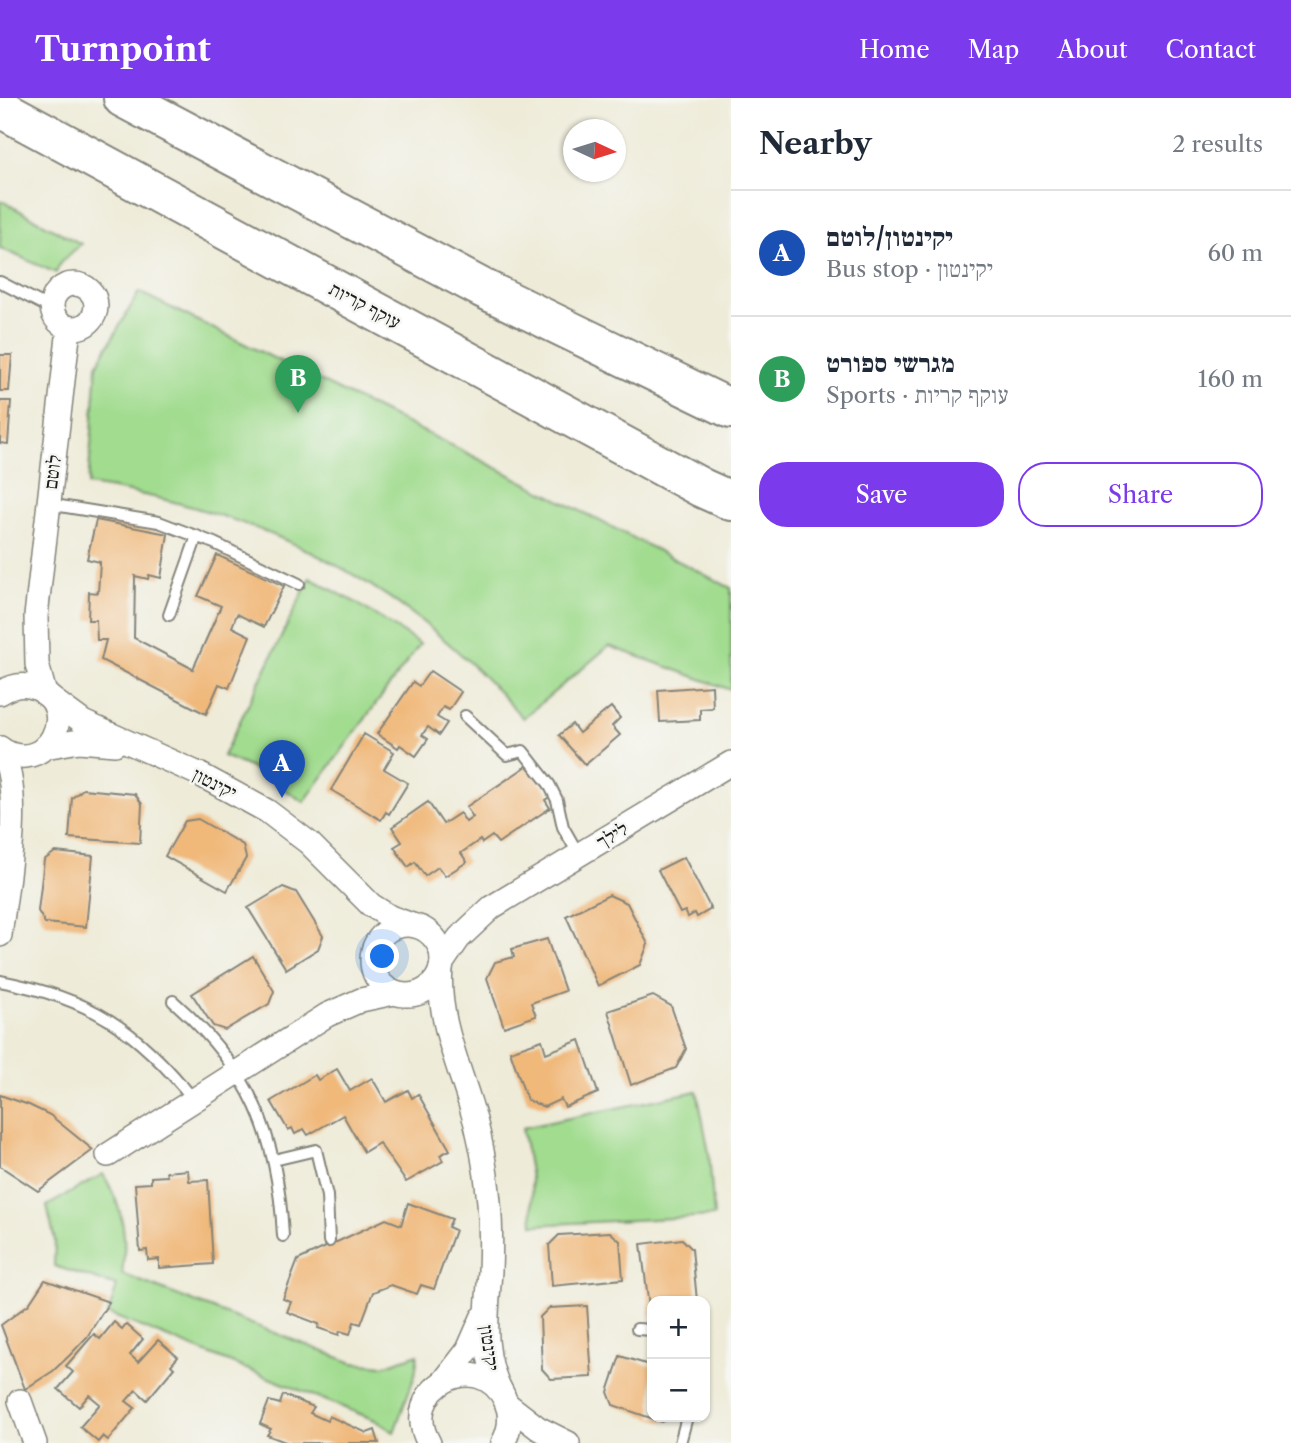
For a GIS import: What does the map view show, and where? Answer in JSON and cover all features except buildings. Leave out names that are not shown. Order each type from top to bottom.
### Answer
[{"type":"highway","points":[[123,98],[482,288],[731,409]]},
{"type":"highway","name":"עוקף קריות","points":[[0,108],[678,475],[731,501]]},
{"type":"street","points":[[79,285],[91,292],[96,304],[93,318],[80,328],[69,328],[60,324],[52,309],[55,295],[65,286],[79,285]]},
{"type":"street","name":"לוטם","points":[[43,749],[55,734],[57,723],[56,712],[47,695],[37,664],[36,616],[69,328]]},
{"type":"street","name":"לוטם","points":[[2,692],[11,682],[22,660],[36,616]]},
{"type":"street","points":[[2,692],[25,685],[47,695]]},
{"type":"street","name":"יקינטון","points":[[47,695],[83,722],[211,780],[267,811],[309,844],[377,910],[416,926]]},
{"type":"street","name":"יקינטון","points":[[0,748],[20,756],[79,741],[139,747]]},
{"type":"street","points":[[0,748],[9,772],[13,812],[1,927]]},
{"type":"street","points":[[13,812],[25,779],[43,749]]},
{"type":"street","name":"לילך","points":[[416,926],[456,921],[492,907],[731,763]]},
{"type":"street","name":"יקינטון","points":[[348,883],[367,923],[372,957]]},
{"type":"street","name":"לילך","points":[[442,965],[459,938],[492,907]]},
{"type":"street","points":[[108,1155],[327,1015],[361,1000],[396,993],[416,994],[426,990],[437,979],[442,965],[437,941],[416,926],[398,926],[384,934],[377,942],[368,974],[360,985],[327,1015]]},
{"type":"street","points":[[372,957],[373,969],[378,979],[396,993]]},
{"type":"street","name":"יקינטון","points":[[442,965],[442,1010],[471,1106],[486,1175],[491,1236],[485,1317],[488,1355],[496,1383],[505,1399]]},
{"type":"street","name":"יקינטון","points":[[396,993],[417,1005],[428,1017],[456,1061]]},
{"type":"street","name":"יקינטון","points":[[426,1439],[422,1416],[425,1402],[432,1390],[457,1366],[473,1342],[488,1298]]},
{"type":"street","points":[[442,1382],[455,1376],[476,1376],[489,1381],[538,1428],[568,1443]]},
{"type":"street","points":[[503,1443],[510,1422],[505,1399]]},
{"type":"street","points":[[20,1402],[35,1443]]},
{"type":"lane","points":[[0,282],[52,309]]},
{"type":"lane","points":[[48,503],[159,522],[197,536],[299,584]]},
{"type":"lane","points":[[169,615],[197,536]]},
{"type":"lane","points":[[465,716],[507,755],[523,751],[549,784],[557,800],[562,827],[579,855]]},
{"type":"lane","points":[[0,981],[67,998],[109,1018],[163,1062],[194,1100]]},
{"type":"lane","points":[[173,1001],[213,1040],[238,1072],[260,1117],[274,1160],[283,1236]]},
{"type":"lane","points":[[274,1160],[316,1150],[327,1196],[330,1241]]},
{"type":"lane","points":[[637,1329],[647,1330]]},
{"type":"lane","points":[[680,1443],[686,1422]]},
{"type":"green space","points":[[0,200],[81,244],[60,263],[56,273],[0,248]]},
{"type":"green space","points":[[139,292],[469,454],[731,588],[731,690],[609,646],[523,718],[468,661],[409,611],[368,583],[325,559],[280,538],[186,505],[88,485],[97,365]]},
{"type":"green space","points":[[310,578],[355,602],[420,644],[304,802],[249,767],[223,756]]},
{"type":"green space","points":[[697,1091],[709,1153],[714,1216],[533,1225],[531,1178],[522,1128]]},
{"type":"green space","points":[[103,1174],[115,1198],[122,1222],[122,1274],[353,1363],[383,1366],[418,1354],[415,1375],[394,1432],[375,1420],[108,1314],[117,1286],[54,1266],[55,1241],[47,1206]]},
{"type":"place","name":"מגרשי ספורט","points":[[298,413]]},
{"type":"place","name":"יקינטון/לוטם","points":[[282,798]]}]
